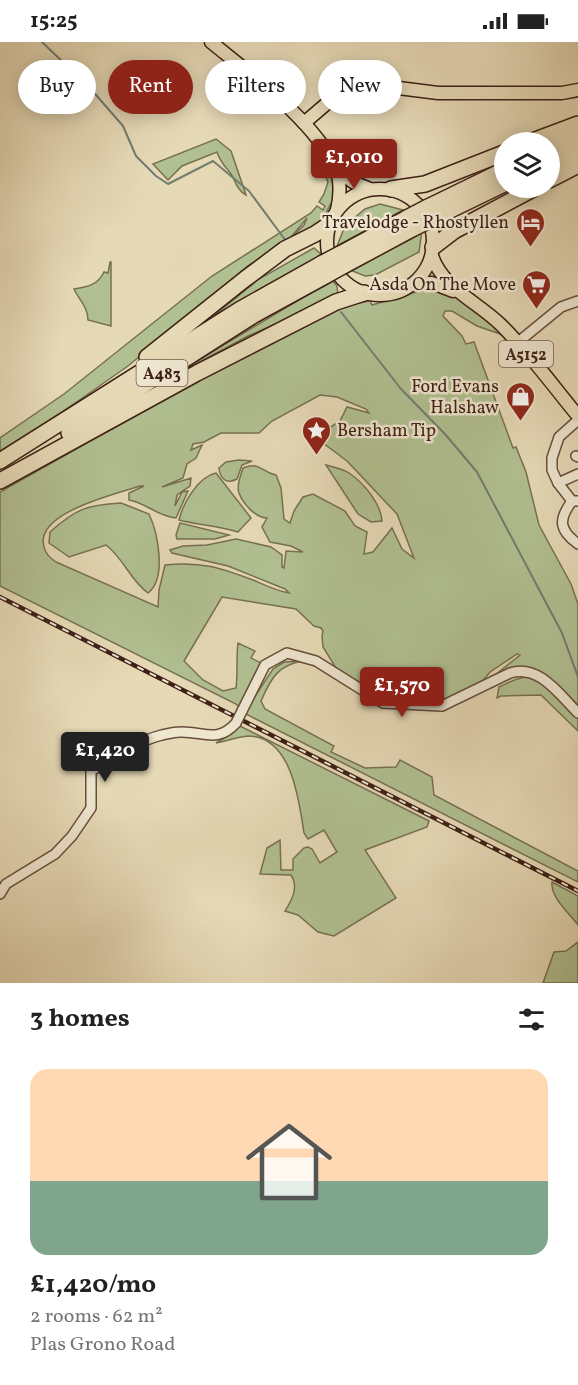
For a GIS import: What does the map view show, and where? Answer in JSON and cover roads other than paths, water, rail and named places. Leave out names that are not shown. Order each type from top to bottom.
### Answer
[{"type":"highway","points":[[557,132],[578,124]]},
{"type":"highway","points":[[560,145],[578,137]]},
{"type":"highway","points":[[560,158],[578,151]]},
{"type":"highway","points":[[391,189],[424,184],[494,157]]},
{"type":"highway","points":[[560,174],[578,165]]},
{"type":"highway","name":"A483","points":[[0,461],[239,310],[431,213],[494,176]]},
{"type":"highway","name":"A483","points":[[431,213],[494,188]]},
{"type":"highway","points":[[433,251],[454,231],[515,198]]},
{"type":"highway","points":[[49,432],[245,279],[333,217]]},
{"type":"highway","name":"A483","points":[[0,476],[324,269]]},
{"type":"highway","points":[[0,481],[197,373],[336,302],[364,293]]},
{"type":"main road","points":[[211,42],[304,123],[337,170],[353,182],[370,189],[391,189],[403,194],[423,210],[433,234],[433,251],[426,271],[415,283],[400,292],[382,296],[364,293],[349,286],[336,273],[329,258],[326,241],[339,185],[337,170]]},
{"type":"main road","points":[[304,123],[343,92],[368,84],[438,93],[562,93],[578,90]]},
{"type":"main road","points":[[333,217],[352,197],[370,189]]},
{"type":"main road","name":"A5152","points":[[433,251],[439,273],[500,324],[578,418]]},
{"type":"main road","name":"A5152","points":[[415,283],[440,285],[467,298]]},
{"type":"street","points":[[517,343],[561,307],[578,301]]},
{"type":"street","points":[[578,418],[559,437],[552,458],[552,470],[558,483],[575,501],[564,513],[562,525],[568,536],[578,544]]},
{"type":"street","points":[[558,483],[578,474]]},
{"type":"street","points":[[0,894],[6,884],[55,854],[72,836],[91,808],[91,771],[124,751],[159,735],[181,732],[207,736],[218,735],[230,730],[236,723],[265,665],[287,653],[316,661],[383,703],[442,706],[521,669],[532,672],[547,681],[578,713]]},
{"type":"waterway","points":[[42,42],[90,88],[123,126],[136,156],[156,176],[168,184],[213,161],[249,191],[286,241]]},
{"type":"waterway","points":[[341,312],[401,389],[445,434],[477,472],[562,633],[578,677]]},
{"type":"railway","points":[[0,597],[578,891]]},
{"type":"place","name":"Travelodge - Rhostyllen","points":[[530,248]]},
{"type":"place","name":"Asda On The Move","points":[[537,310]]},
{"type":"place","name":"Ford Evans Halshaw","points":[[520,422]]},
{"type":"place","name":"Bersham Tip","points":[[316,456]]}]
